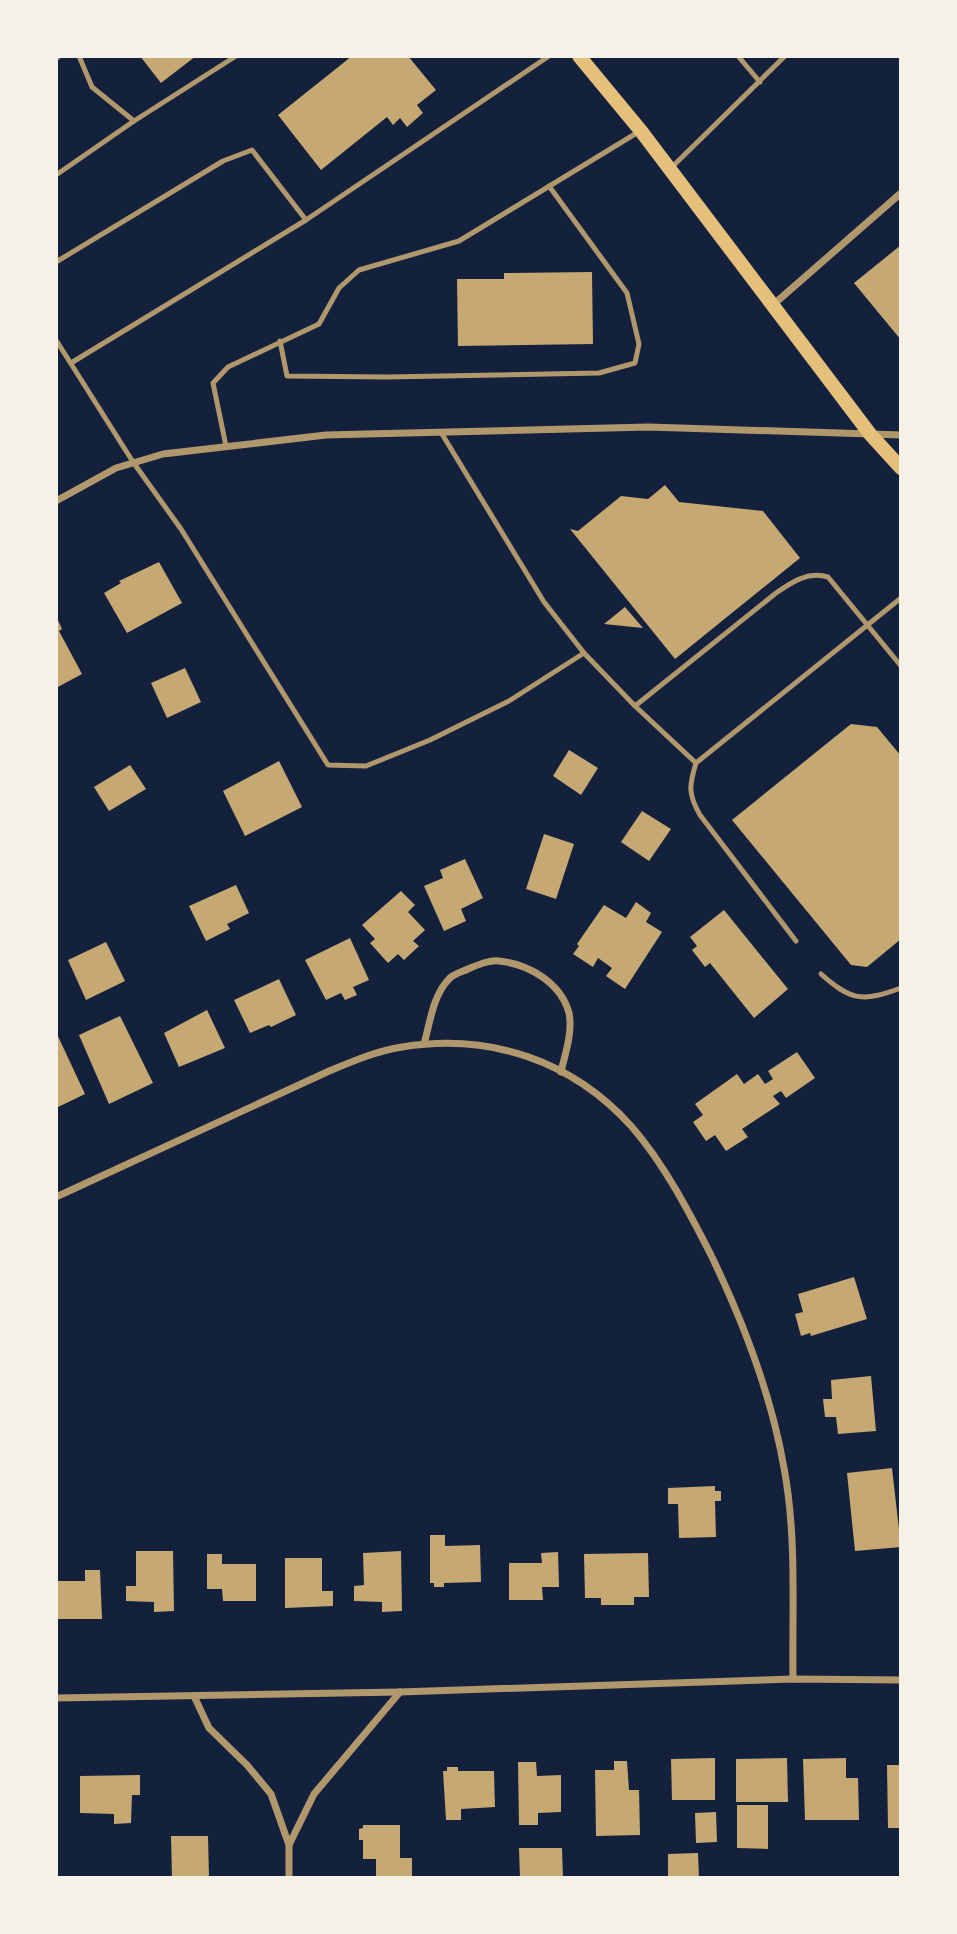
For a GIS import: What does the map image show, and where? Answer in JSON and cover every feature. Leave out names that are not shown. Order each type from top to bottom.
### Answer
[{"type":"main road","points":[[582,57],[774,304],[870,434],[901,468]]},
{"type":"street","points":[[774,304],[901,193]]},
{"type":"street","points":[[56,502],[132,462],[163,454],[326,435],[649,427],[901,435]]},
{"type":"street","points":[[424,1045],[437,997],[450,978],[482,963],[497,960],[520,965],[540,975],[551,982],[562,999],[569,1012],[570,1027],[561,1072]]},
{"type":"street","points":[[56,1197],[327,1072],[363,1057],[400,1047],[476,1043],[513,1051],[561,1072],[606,1102],[632,1127],[655,1158],[699,1231],[726,1286],[753,1354],[770,1408],[784,1467],[790,1516],[793,1679]]},
{"type":"street","points":[[56,1698],[400,1692],[793,1679],[901,1680]]},
{"type":"street","points":[[289,1845],[314,1794],[400,1692]]},
{"type":"street","points":[[194,1696],[209,1728],[247,1765],[271,1794],[289,1845],[289,1878]]},
{"type":"lane","points":[[79,56],[92,88],[134,121]]},
{"type":"lane","points":[[56,175],[236,56]]},
{"type":"lane","points":[[71,363],[306,220],[549,56]]},
{"type":"lane","points":[[738,56],[760,82]]},
{"type":"lane","points":[[670,169],[785,56]]},
{"type":"lane","points":[[226,446],[213,383],[228,367],[319,324],[339,288],[359,271],[459,241],[641,131]]},
{"type":"lane","points":[[56,262],[223,161],[252,150],[306,220]]},
{"type":"lane","points":[[280,341],[287,376],[599,373],[635,363],[639,344],[626,293],[549,186]]},
{"type":"lane","points":[[56,340],[132,462],[181,529],[328,765],[366,766],[430,740],[509,701],[584,653]]},
{"type":"lane","points":[[442,434],[544,602],[584,653],[635,706],[696,762]]},
{"type":"lane","points":[[635,706],[776,593],[794,581],[810,575],[828,577],[901,666]]},
{"type":"lane","points":[[796,941],[700,815],[691,798],[690,781],[696,762],[901,598]]},
{"type":"lane","points":[[821,974],[838,989],[863,999],[901,988]]},
{"type":"building","points":[[140,56],[196,56],[161,83]]},
{"type":"building","points":[[352,56],[408,56],[436,90],[417,105],[423,113],[407,127],[400,118],[393,125],[387,117],[321,170],[278,115]]},
{"type":"building","points":[[901,245],[901,340],[854,283]]},
{"type":"building","points":[[592,272],[593,344],[458,346],[457,279],[504,279],[504,273]]},
{"type":"building","points":[[665,485],[679,502],[763,511],[800,558],[675,659],[570,529],[578,531],[621,496],[648,499]]},
{"type":"building","points":[[159,562],[182,603],[127,633],[104,593],[121,583],[119,581]]},
{"type":"building","points":[[625,607],[643,628],[604,624]]},
{"type":"building","points":[[56,616],[62,629],[59,631],[82,674],[56,688]]},
{"type":"building","points":[[185,668],[201,702],[167,718],[151,683]]},
{"type":"building","points":[[851,724],[877,727],[901,756],[901,939],[867,967],[851,965],[732,820]]},
{"type":"building","points":[[569,750],[598,768],[581,795],[553,776]]},
{"type":"building","points":[[279,761],[302,807],[245,836],[223,791]]},
{"type":"building","points":[[130,765],[146,789],[109,811],[94,787]]},
{"type":"building","points":[[642,811],[671,829],[649,861],[621,842]]},
{"type":"building","points":[[544,834],[574,844],[556,899],[526,889]]},
{"type":"building","points":[[465,859],[483,898],[461,909],[466,921],[444,931],[424,886],[443,878],[440,870]]},
{"type":"building","points":[[236,885],[249,913],[227,924],[230,929],[206,941],[189,906]]},
{"type":"building","points":[[401,891],[415,905],[408,912],[425,930],[413,941],[419,946],[404,960],[398,954],[388,963],[370,943],[375,939],[362,925]]},
{"type":"building","points":[[636,902],[651,913],[646,922],[662,932],[625,989],[606,976],[612,968],[598,958],[593,967],[573,954],[604,905],[626,918]]},
{"type":"building","points":[[724,910],[788,989],[754,1018],[710,963],[705,967],[692,950],[697,946],[690,937]]},
{"type":"building","points":[[350,938],[369,980],[353,987],[357,995],[345,1000],[341,993],[326,1000],[305,960]]},
{"type":"building","points":[[106,942],[125,981],[86,1000],[68,960]]},
{"type":"building","points":[[279,979],[296,1015],[250,1033],[234,1000]]},
{"type":"building","points":[[207,1010],[225,1048],[179,1067],[164,1033]]},
{"type":"building","points":[[120,1016],[153,1083],[109,1104],[79,1035]]},
{"type":"building","points":[[56,1032],[85,1094],[56,1108]]},
{"type":"building","points":[[797,1052],[815,1078],[786,1098],[781,1091],[773,1096],[780,1104],[742,1129],[748,1137],[726,1151],[715,1135],[706,1141],[693,1122],[703,1115],[695,1104],[737,1074],[744,1084],[758,1074],[765,1084],[773,1079],[768,1071]]},
{"type":"building","points":[[854,1277],[867,1319],[811,1336],[810,1333],[801,1336],[795,1314],[803,1312],[798,1294]]},
{"type":"building","points":[[871,1376],[876,1431],[838,1434],[836,1417],[825,1417],[823,1399],[832,1399],[831,1380]]},
{"type":"building","points":[[892,1468],[901,1547],[855,1551],[847,1473]]},
{"type":"building","points":[[715,1486],[715,1491],[721,1491],[721,1501],[715,1501],[716,1537],[679,1538],[678,1504],[668,1504],[668,1488]]},
{"type":"building","points":[[430,1535],[445,1535],[445,1546],[480,1545],[481,1582],[444,1583],[444,1587],[434,1587],[434,1583],[430,1583]]},
{"type":"building","points":[[136,1551],[173,1551],[174,1611],[154,1612],[154,1602],[126,1601],[126,1586],[136,1586]]},
{"type":"building","points":[[401,1551],[402,1611],[382,1612],[382,1602],[354,1601],[354,1586],[364,1585],[363,1553]]},
{"type":"building","points":[[558,1552],[559,1587],[542,1587],[543,1600],[509,1600],[509,1563],[542,1563],[541,1553]]},
{"type":"building","points":[[648,1553],[649,1597],[634,1597],[634,1605],[601,1605],[601,1598],[585,1598],[584,1554]]},
{"type":"building","points":[[207,1554],[222,1554],[222,1564],[256,1564],[256,1601],[223,1601],[222,1589],[207,1589]]},
{"type":"building","points":[[285,1558],[322,1558],[322,1591],[333,1591],[333,1606],[285,1608]]},
{"type":"building","points":[[85,1570],[100,1570],[102,1619],[56,1619],[56,1581],[85,1581]]},
{"type":"building","points":[[715,1758],[715,1800],[672,1800],[671,1759]]},
{"type":"building","points":[[787,1758],[788,1802],[736,1802],[736,1759]]},
{"type":"building","points":[[846,1758],[846,1778],[858,1778],[859,1820],[805,1820],[803,1759]]},
{"type":"building","points":[[614,1761],[627,1761],[629,1790],[639,1790],[640,1835],[596,1836],[595,1770],[614,1770]]},
{"type":"building","points":[[518,1762],[536,1762],[537,1776],[561,1775],[561,1812],[538,1813],[538,1825],[519,1825]]},
{"type":"building","points":[[887,1765],[901,1765],[901,1828],[888,1828]]},
{"type":"building","points":[[447,1767],[458,1767],[458,1771],[494,1771],[495,1807],[461,1809],[461,1820],[446,1820],[443,1771],[447,1771]]},
{"type":"building","points":[[140,1775],[140,1795],[132,1795],[131,1823],[114,1824],[114,1814],[80,1813],[80,1776]]},
{"type":"building","points":[[737,1805],[768,1805],[768,1849],[737,1848]]},
{"type":"building","points":[[716,1812],[717,1842],[696,1843],[695,1813]]},
{"type":"building","points":[[363,1825],[400,1825],[400,1858],[412,1858],[412,1876],[376,1876],[376,1859],[363,1859],[363,1840],[359,1840],[359,1829],[363,1828]]},
{"type":"building","points":[[171,1836],[208,1836],[209,1878],[172,1878]]},
{"type":"building","points":[[519,1848],[562,1848],[563,1878],[520,1878]]},
{"type":"building","points":[[698,1853],[699,1878],[668,1878],[668,1854]]}]
